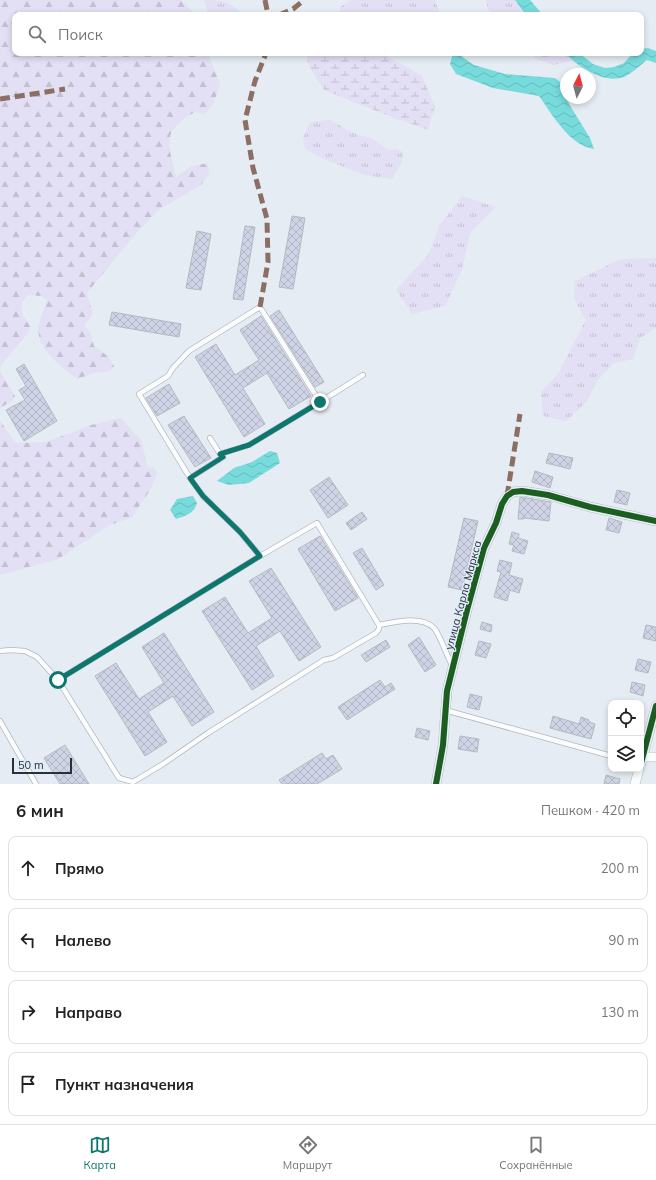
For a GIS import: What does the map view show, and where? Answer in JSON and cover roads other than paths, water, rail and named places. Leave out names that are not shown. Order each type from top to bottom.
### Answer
[{"type":"street","name":"улица Карла Маркса","points":[[436,784],[443,745],[447,691],[484,548],[496,523],[502,504],[507,496],[513,492],[522,491],[548,495],[590,507],[656,521]]},
{"type":"street","points":[[644,752],[656,706]]},
{"type":"street","points":[[644,760],[656,757]]},
{"type":"street","points":[[635,784],[639,772]]},
{"type":"lane","points":[[260,556],[240,532],[203,496],[190,478],[139,394],[168,376],[173,368],[189,351],[260,307],[320,402]]},
{"type":"lane","points":[[220,454],[249,445],[363,375]]},
{"type":"lane","points":[[190,478],[223,457],[210,438]]},
{"type":"lane","points":[[0,651],[25,651],[37,657],[58,680],[118,778],[133,782],[324,660],[333,658],[376,633],[379,629],[379,625],[317,523],[260,556],[58,680]]},
{"type":"lane","points":[[379,625],[405,620],[420,621],[428,624],[434,628],[453,668]]},
{"type":"lane","points":[[445,710],[608,755]]},
{"type":"lane","points":[[0,721],[36,784]]},
{"type":"water","points":[[515,0],[530,0],[540,12],[524,12]]},
{"type":"water","points":[[648,48],[656,51],[656,63],[647,60],[627,76],[616,79],[596,74],[596,68],[583,68],[568,56],[583,56],[593,64],[605,68],[614,67],[624,63],[630,56],[644,56],[644,49]]},
{"type":"water","points":[[452,56],[461,56],[474,65],[505,74],[555,78],[560,82],[560,104],[569,104],[590,138],[594,149],[585,147],[569,136],[539,96],[493,88],[456,74],[450,64]]},
{"type":"water","points":[[270,451],[277,453],[280,463],[249,483],[229,485],[217,481],[234,468],[252,462]]},
{"type":"water","points":[[193,496],[197,503],[194,510],[183,517],[176,519],[170,510],[177,499]]}]
